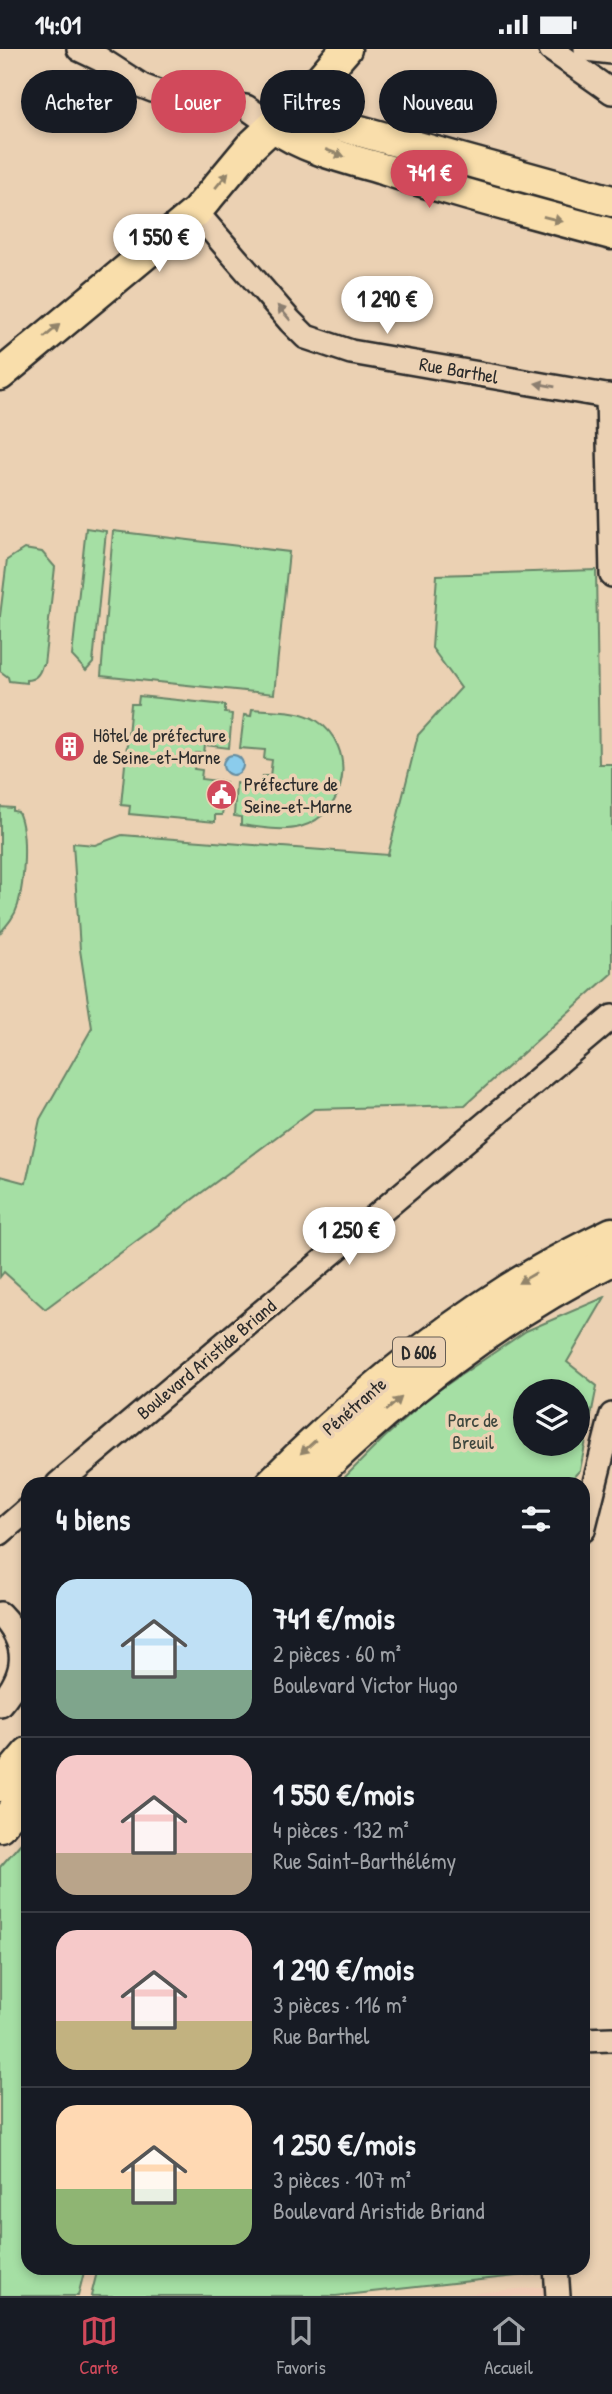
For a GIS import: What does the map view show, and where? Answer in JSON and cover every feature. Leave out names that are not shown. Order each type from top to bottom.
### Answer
[{"type":"main road","points":[[328,70],[346,49]]},
{"type":"main road","points":[[0,375],[196,212],[250,147],[266,133]]},
{"type":"main road","points":[[288,133],[290,138],[353,160],[480,200],[612,234]]},
{"type":"main road","points":[[338,133],[612,201]]},
{"type":"main road","name":"Pénétrante","points":[[315,1477],[402,1398],[465,1348],[533,1302],[580,1276],[604,1246]]},
{"type":"main road","name":"Pénétrante","points":[[277,1477],[333,1424],[443,1333],[512,1287],[604,1246]]},
{"type":"main road","points":[[0,1786],[21,1761]]},
{"type":"main road","points":[[0,1826],[21,1801]]},
{"type":"street","points":[[79,49],[142,86],[163,94],[246,107],[260,112]]},
{"type":"street","points":[[551,49],[612,92]]},
{"type":"street","points":[[586,49],[612,52]]},
{"type":"street","name":"Rue Barthel","points":[[196,212],[306,337],[351,352],[610,397]]},
{"type":"street","points":[[610,397],[612,575]]},
{"type":"street","name":"Boulevard Aristide Briand","points":[[66,1477],[612,1017]]},
{"type":"street","points":[[590,1512],[606,1472],[612,1415]]},
{"type":"street","points":[[0,1533],[21,1515]]},
{"type":"street","points":[[0,1614],[12,1626],[18,1638],[21,1660],[20,1675],[0,1704]]},
{"type":"street","points":[[590,2040],[612,2039]]},
{"type":"street","points":[[556,2275],[558,2296]]},
{"type":"shaded area","points":[[550,2286],[551,2296],[446,2296]]},
{"type":"green space","points":[[86,528],[106,531],[93,663],[86,671],[72,656]]},
{"type":"green space","points":[[113,531],[289,552],[274,694],[101,676]]},
{"type":"green space","points":[[24,549],[42,552],[55,567],[44,665],[37,676],[26,680],[26,683],[9,681],[0,671],[0,616],[7,560]]},
{"type":"green space","points":[[596,570],[599,764],[612,764],[612,973],[465,1105],[314,1109],[45,1309],[4,1272],[0,1277],[0,1176],[26,1183],[40,1119],[92,1028],[80,950],[73,843],[95,845],[122,835],[388,855],[418,735],[461,688],[432,648],[437,575]]},
{"type":"green space","points":[[139,696],[225,705],[225,713],[232,714],[229,748],[205,745],[204,753],[196,753],[194,769],[202,770],[201,779],[226,782],[222,815],[215,815],[215,822],[129,814],[130,806],[121,805],[131,704],[138,704]]},
{"type":"green space","points":[[252,709],[294,712],[309,716],[329,732],[338,746],[342,779],[329,809],[316,820],[300,827],[278,829],[241,825],[241,817],[234,816],[236,783],[261,785],[262,776],[270,776],[272,760],[264,759],[265,750],[240,748],[244,715],[251,716]]},
{"type":"green space","points":[[0,807],[13,808],[13,811],[18,812],[23,832],[24,858],[18,905],[13,917],[0,933]]},
{"type":"green space","name":"Parc de Breuil","points":[[605,1297],[567,1362],[588,1379],[513,1379],[513,1456],[583,1456],[580,1470],[574,1477],[345,1477],[430,1396],[526,1331]]},
{"type":"green space","name":"Parc de Breuil","points":[[590,1380],[597,1386],[590,1421]]},
{"type":"green space","points":[[21,1843],[21,2275],[83,2275],[78,2296],[0,2296],[0,1867]]},
{"type":"green space","points":[[96,2275],[524,2275],[336,2296],[91,2296]]},
{"type":"water","points":[[233,755],[240,758],[243,765],[240,772],[233,775],[226,772],[223,765],[226,758]]},
{"type":"place","name":"Hôtel de préfecture de Seine-et-Marne","points":[[70,746]]},
{"type":"place","name":"Préfecture de Seine-et-Marne","points":[[221,795]]}]
